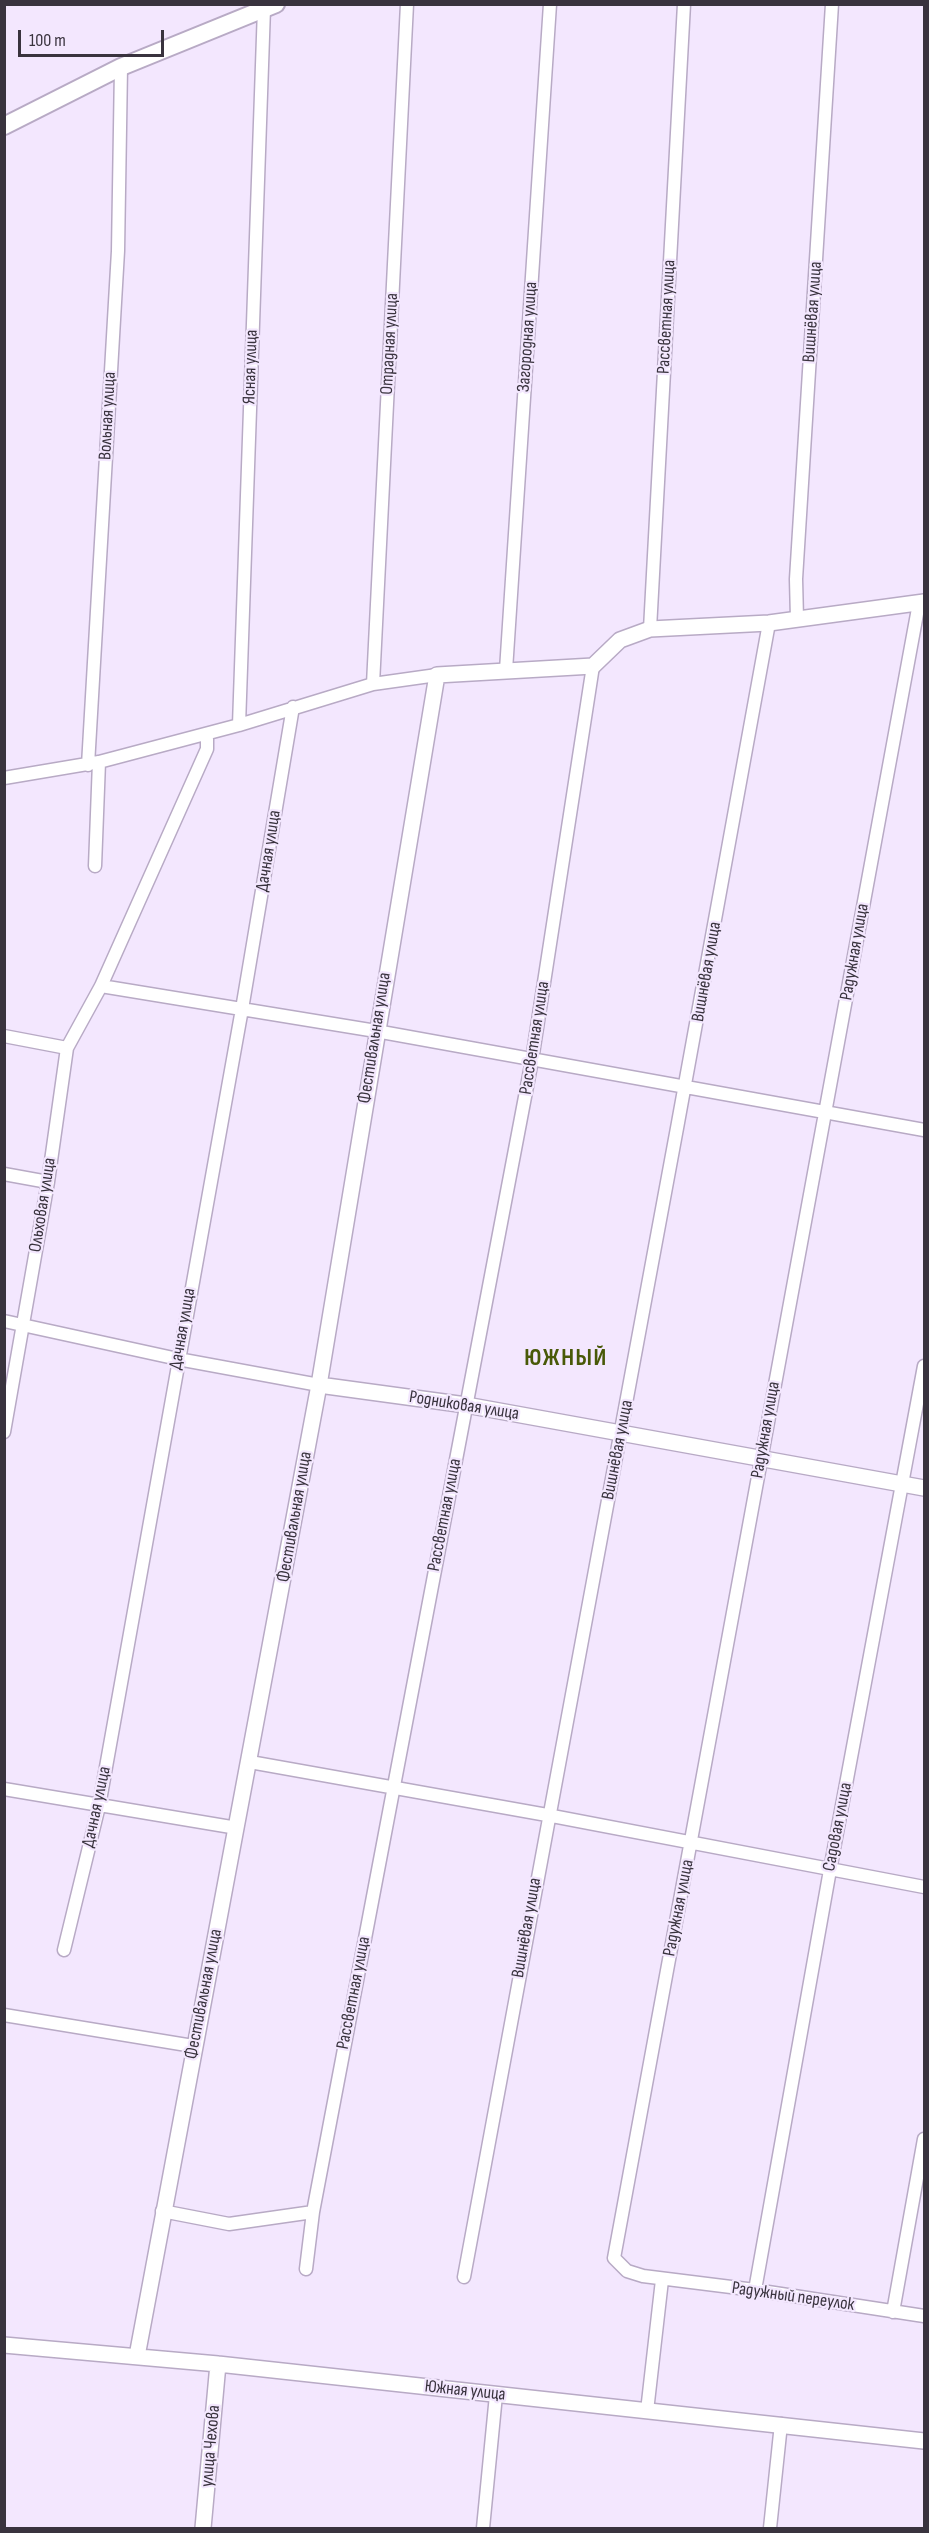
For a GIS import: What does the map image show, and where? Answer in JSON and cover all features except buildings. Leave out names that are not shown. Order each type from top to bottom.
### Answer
[{"type":"main road","points":[[4,126],[121,68],[270,6]]},
{"type":"street","name":"Отрадная улица","points":[[374,684],[407,4]]},
{"type":"street","name":"Загородная улица","points":[[506,670],[550,4]]},
{"type":"street","name":"Рассветная улица","points":[[650,629],[684,4]]},
{"type":"street","name":"Вишнёвая улица","points":[[797,619],[796,579],[832,4]]},
{"type":"street","name":"Ясная улица","points":[[239,725],[270,6]]},
{"type":"street","name":"Вольная улица","points":[[95,866],[94,763],[118,251],[121,68]]},
{"type":"street","points":[[4,778],[94,763],[239,725],[374,684],[437,675],[593,666],[620,640],[650,629],[769,623],[922,602]]},
{"type":"street","name":"Радужная улица","points":[[614,2258],[692,1843],[761,1457],[922,602]]},
{"type":"street","name":"Вишнёвая улица","points":[[464,2277],[547,1815],[686,1087],[769,623]]},
{"type":"street","name":"Рассветная улица","points":[[306,2269],[312,2212],[532,1060],[593,666]]},
{"type":"street","name":"Фестивальная улица","points":[[137,2356],[162,2211],[250,1762],[319,1385],[376,1030],[437,675]]},
{"type":"street","name":"Дачная улица","points":[[64,1950],[99,1806],[242,1009],[293,707]]},
{"type":"street","name":"Ольховая улица","points":[[4,1432],[48,1182],[67,1048],[101,986],[207,749],[207,734]]},
{"type":"street","points":[[101,986],[376,1030],[924,1130]]},
{"type":"street","points":[[4,1036],[67,1048]]},
{"type":"street","points":[[4,1174],[48,1182]]},
{"type":"street","name":"Родниковая улица","points":[[4,1321],[178,1359],[319,1385],[466,1405],[621,1435],[761,1457],[903,1486],[924,1488]]},
{"type":"street","name":"Садовая улица","points":[[755,2290],[924,1366]]},
{"type":"street","points":[[250,1762],[547,1815],[924,1887]]},
{"type":"street","points":[[4,1789],[237,1828]]},
{"type":"street","points":[[4,2015],[193,2046]]},
{"type":"street","points":[[894,2312],[924,2139]]},
{"type":"street","points":[[162,2211],[229,2224],[312,2212]]},
{"type":"street","name":"Радужный переулок","points":[[614,2258],[627,2271],[662,2280],[755,2290],[924,2316]]},
{"type":"street","points":[[647,2411],[662,2280]]},
{"type":"street","name":"Южная улица","points":[[4,2344],[218,2364],[924,2441]]},
{"type":"street","name":"улица Чехова","points":[[203,2529],[218,2364]]},
{"type":"street","points":[[483,2529],[496,2395]]},
{"type":"street","points":[[770,2529],[780,2424]]},
{"type":"district","name":"ЮЖНЫЙ","points":[[566,1359]]}]
